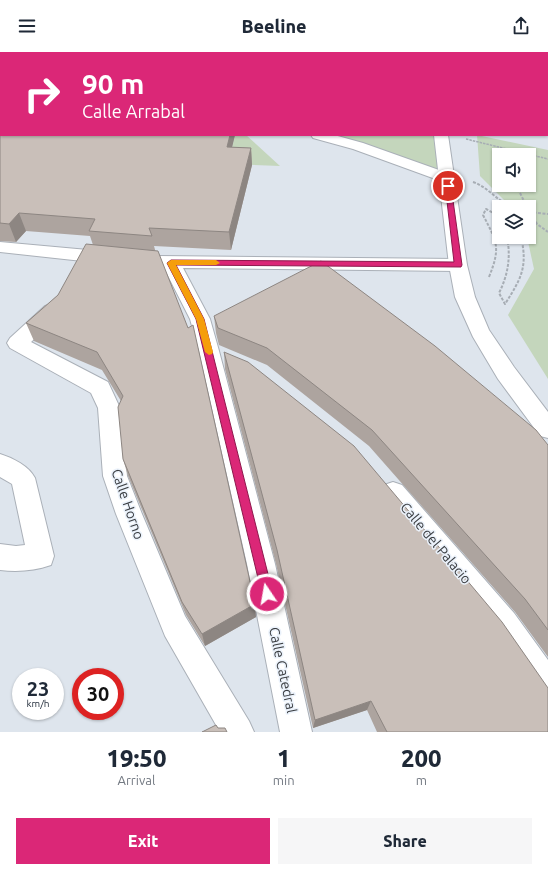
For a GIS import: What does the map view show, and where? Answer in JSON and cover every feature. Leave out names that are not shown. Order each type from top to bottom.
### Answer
[{"type":"street","points":[[322,136],[358,146],[447,178]]},
{"type":"street","points":[[441,136],[458,265],[465,296],[480,332],[498,361],[548,429]]},
{"type":"street","points":[[0,247],[73,275],[131,259],[171,263],[458,265]]},
{"type":"street","name":"Calle Catedral","points":[[171,263],[200,319],[209,351],[261,564],[296,732]]},
{"type":"street","name":"Calle Horno","points":[[73,275],[56,307],[17,343],[100,388],[109,408],[115,476],[129,514],[175,626],[238,732]]},
{"type":"street","points":[[209,351],[237,363]]},
{"type":"street","points":[[0,464],[24,478],[41,556],[16,559],[0,557]]},
{"type":"street","name":"Calle del Palacio","points":[[380,478],[504,623],[548,686]]},
{"type":"path","points":[[466,139],[500,148]]},
{"type":"path","points":[[536,156],[548,159]]},
{"type":"path","points":[[479,184],[498,200]]},
{"type":"path","points":[[492,212],[486,209],[483,215],[492,233]]},
{"type":"path","points":[[536,213],[548,214]]},
{"type":"path","points":[[536,222],[548,232]]},
{"type":"path","points":[[465,296],[490,277],[496,260],[496,244]]},
{"type":"path","points":[[509,244],[510,249],[507,277],[499,293],[505,304],[522,278],[526,258],[523,244]]},
{"type":"green space","points":[[235,136],[247,136],[280,166],[228,164]]},
{"type":"green space","points":[[316,136],[441,136],[447,178]]},
{"type":"green space","points":[[477,136],[548,150],[548,379],[508,315],[534,269],[529,244],[536,244],[536,200],[504,200],[496,192],[536,192],[536,148],[492,148],[492,188],[480,176]]},
{"type":"building","points":[[0,136],[230,136],[227,147],[251,148],[229,232],[149,228],[152,236],[89,231],[95,219],[19,213],[9,224],[0,223]]},
{"type":"building","points":[[86,244],[158,251],[188,328],[193,325],[255,604],[202,634],[182,602],[123,459],[118,407],[123,396],[97,352],[26,323],[58,295]]},
{"type":"building","points":[[321,261],[435,346],[536,430],[548,445],[548,630],[525,599],[372,430],[267,348],[218,328],[214,316]]},
{"type":"building","points":[[224,352],[248,362],[354,446],[502,622],[548,688],[548,732],[387,732],[371,701],[315,720],[277,550]]},
{"type":"building","points":[[216,725],[218,728],[225,728],[227,732],[202,732]]},
{"type":"slow traffic","points":[[209,352],[200,319],[171,263],[216,263]]},
{"type":"route","points":[[267,594],[261,564],[200,319],[171,263],[458,265],[448,186]]}]
